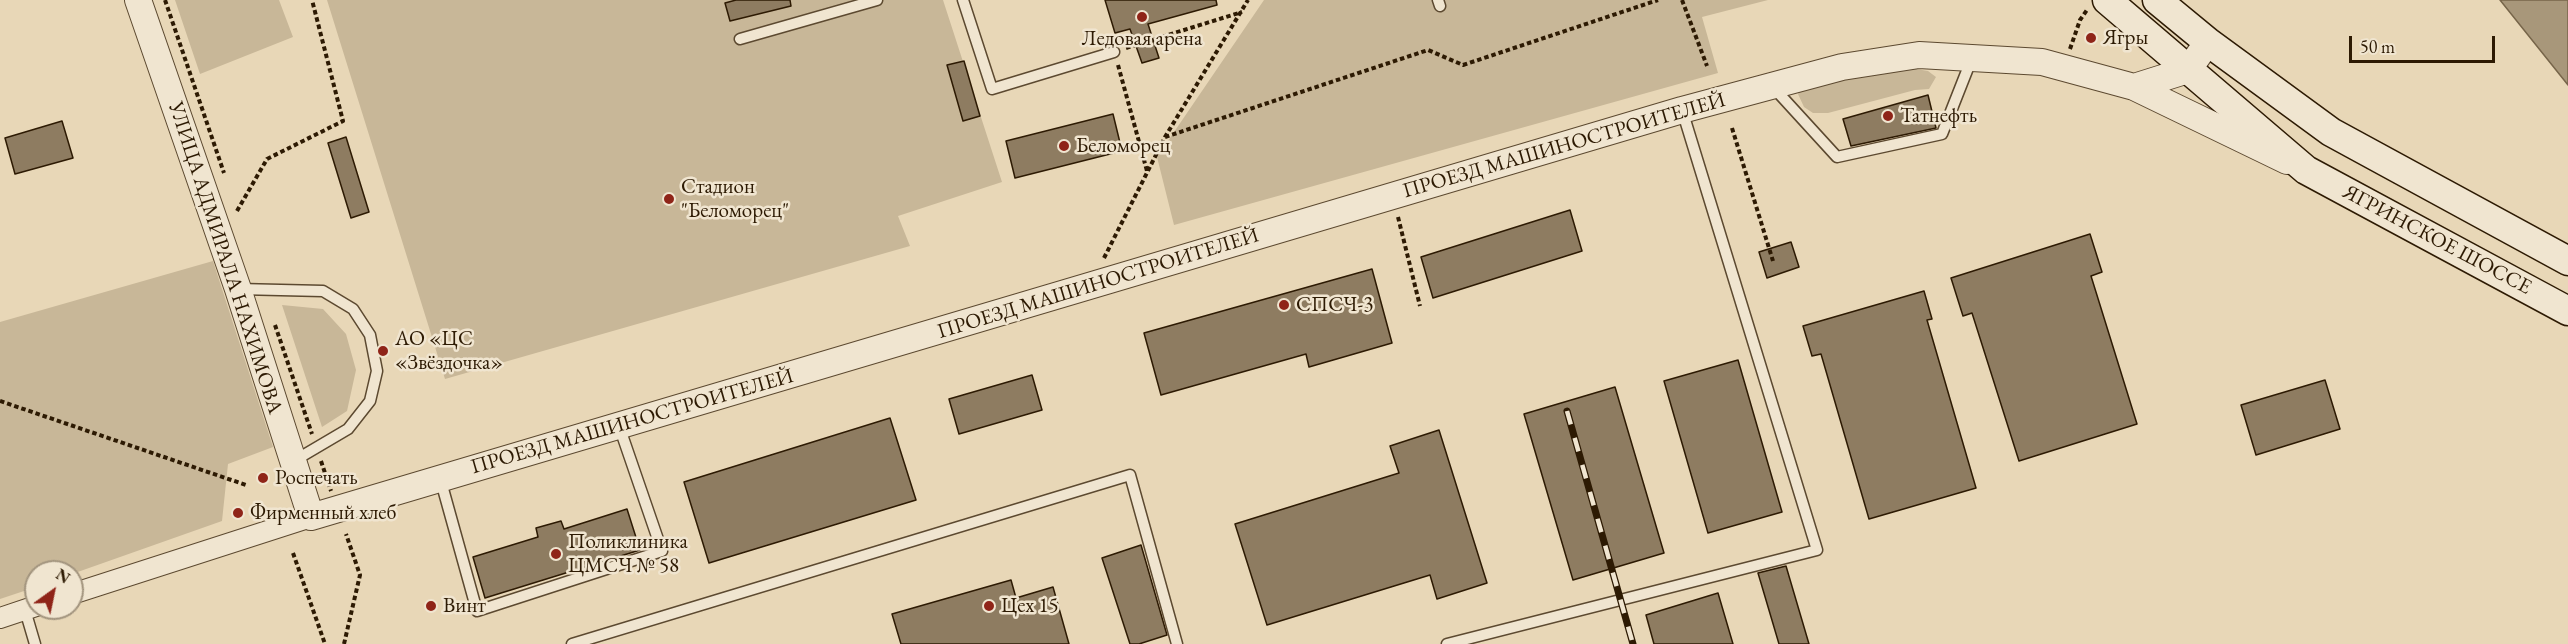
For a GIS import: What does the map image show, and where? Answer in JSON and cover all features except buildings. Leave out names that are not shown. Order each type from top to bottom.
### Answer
[{"type":"main road","name":"ЯГРИНСКОЕ ШОССЕ","points":[[2157,0],[2208,42],[2331,132],[2568,261]]},
{"type":"main road","name":"ЯГРИНСКОЕ ШОССЕ","points":[[2098,3],[2188,70],[2306,170],[2568,311]]},
{"type":"street","name":"УЛИЦА АДМИРАЛА НАХИМОВА","points":[[138,0],[238,289],[311,517]]},
{"type":"street","points":[[2134,87],[2188,70],[2208,42]]},
{"type":"street","name":"ПРОЕЗД МАШИНОСТРОИТЕЛЕЙ","points":[[84,590],[440,478],[1682,110],[1853,65],[1919,56],[2042,62],[2134,87],[2306,170]]},
{"type":"street","points":[[0,618],[24,610]]},
{"type":"lane","points":[[740,39],[877,0]]},
{"type":"lane","points":[[963,0],[992,89],[1114,52]]},
{"type":"lane","points":[[1773,86],[1837,157],[1942,134],[1972,58]]},
{"type":"lane","points":[[1447,644],[1817,550],[1682,110]]},
{"type":"lane","points":[[238,289],[323,291],[353,309],[370,335],[377,371],[370,401],[348,429],[292,462]]},
{"type":"lane","points":[[440,478],[477,611],[662,551],[619,426]]},
{"type":"lane","points":[[572,644],[1130,475],[1177,644]]},
{"type":"lane","points":[[32,620],[35,644]]},
{"type":"path","points":[[237,211],[267,159],[343,121],[312,0]]},
{"type":"path","points":[[1103,260],[1165,137],[1248,0]]},
{"type":"path","points":[[1165,137],[1428,50],[1463,65],[1658,0]]},
{"type":"path","points":[[1683,0],[1707,66]]},
{"type":"path","points":[[2063,68],[2080,20],[2098,3]]},
{"type":"path","points":[[1148,172],[1114,52],[1242,12]]},
{"type":"path","points":[[1732,128],[1773,261]]},
{"type":"path","points":[[1393,196],[1420,306]]},
{"type":"path","points":[[0,401],[246,485]]},
{"type":"path","points":[[344,644],[360,575],[346,534]]},
{"type":"path","points":[[293,553],[324,644]]},
{"type":"shaded area","points":[[175,0],[279,0],[293,37],[200,74]]},
{"type":"shaded area","name":"Стадион \"Беломорец\"","points":[[327,0],[943,0],[1002,182],[898,216],[910,246],[445,379]]},
{"type":"shaded area","points":[[1264,0],[1768,0],[1702,17],[1718,73],[1174,225],[1157,157]]},
{"type":"shaded area","points":[[2500,0],[2568,0],[2568,85]]},
{"type":"shaded area","points":[[1876,70],[1928,71],[1936,77],[1929,89],[1915,90],[1828,113],[1813,113],[1804,107],[1798,94],[1801,89]]},
{"type":"shaded area","points":[[213,261],[273,447],[228,464],[222,521],[84,570],[84,560],[24,560],[24,591],[0,599],[0,322]]},
{"type":"shaded area","points":[[282,305],[323,309],[346,334],[356,370],[347,411],[322,427]]},
{"type":"railway","points":[[1567,411],[1633,644]]},
{"type":"place","name":"Ледовая арена","points":[[1142,17]]},
{"type":"place","name":"Ягры","points":[[2091,38]]},
{"type":"place","name":"Татнефть","points":[[1888,116]]},
{"type":"place","name":"Беломорец","points":[[1064,146]]},
{"type":"place","name":"Стадион \"Беломорец\"","points":[[669,199]]},
{"type":"place","name":"СПСЧ-3","points":[[1284,305]]},
{"type":"place","name":"АО «ЦС «Звёздочка»","points":[[383,351]]},
{"type":"place","name":"Роспечать","points":[[263,478]]},
{"type":"place","name":"Фирменный хлеб","points":[[238,513]]},
{"type":"place","name":"Поликлиника ЦМСЧ № 58","points":[[556,554]]},
{"type":"place","name":"Винт","points":[[431,606]]},
{"type":"place","name":"Цех 15","points":[[989,606]]}]
